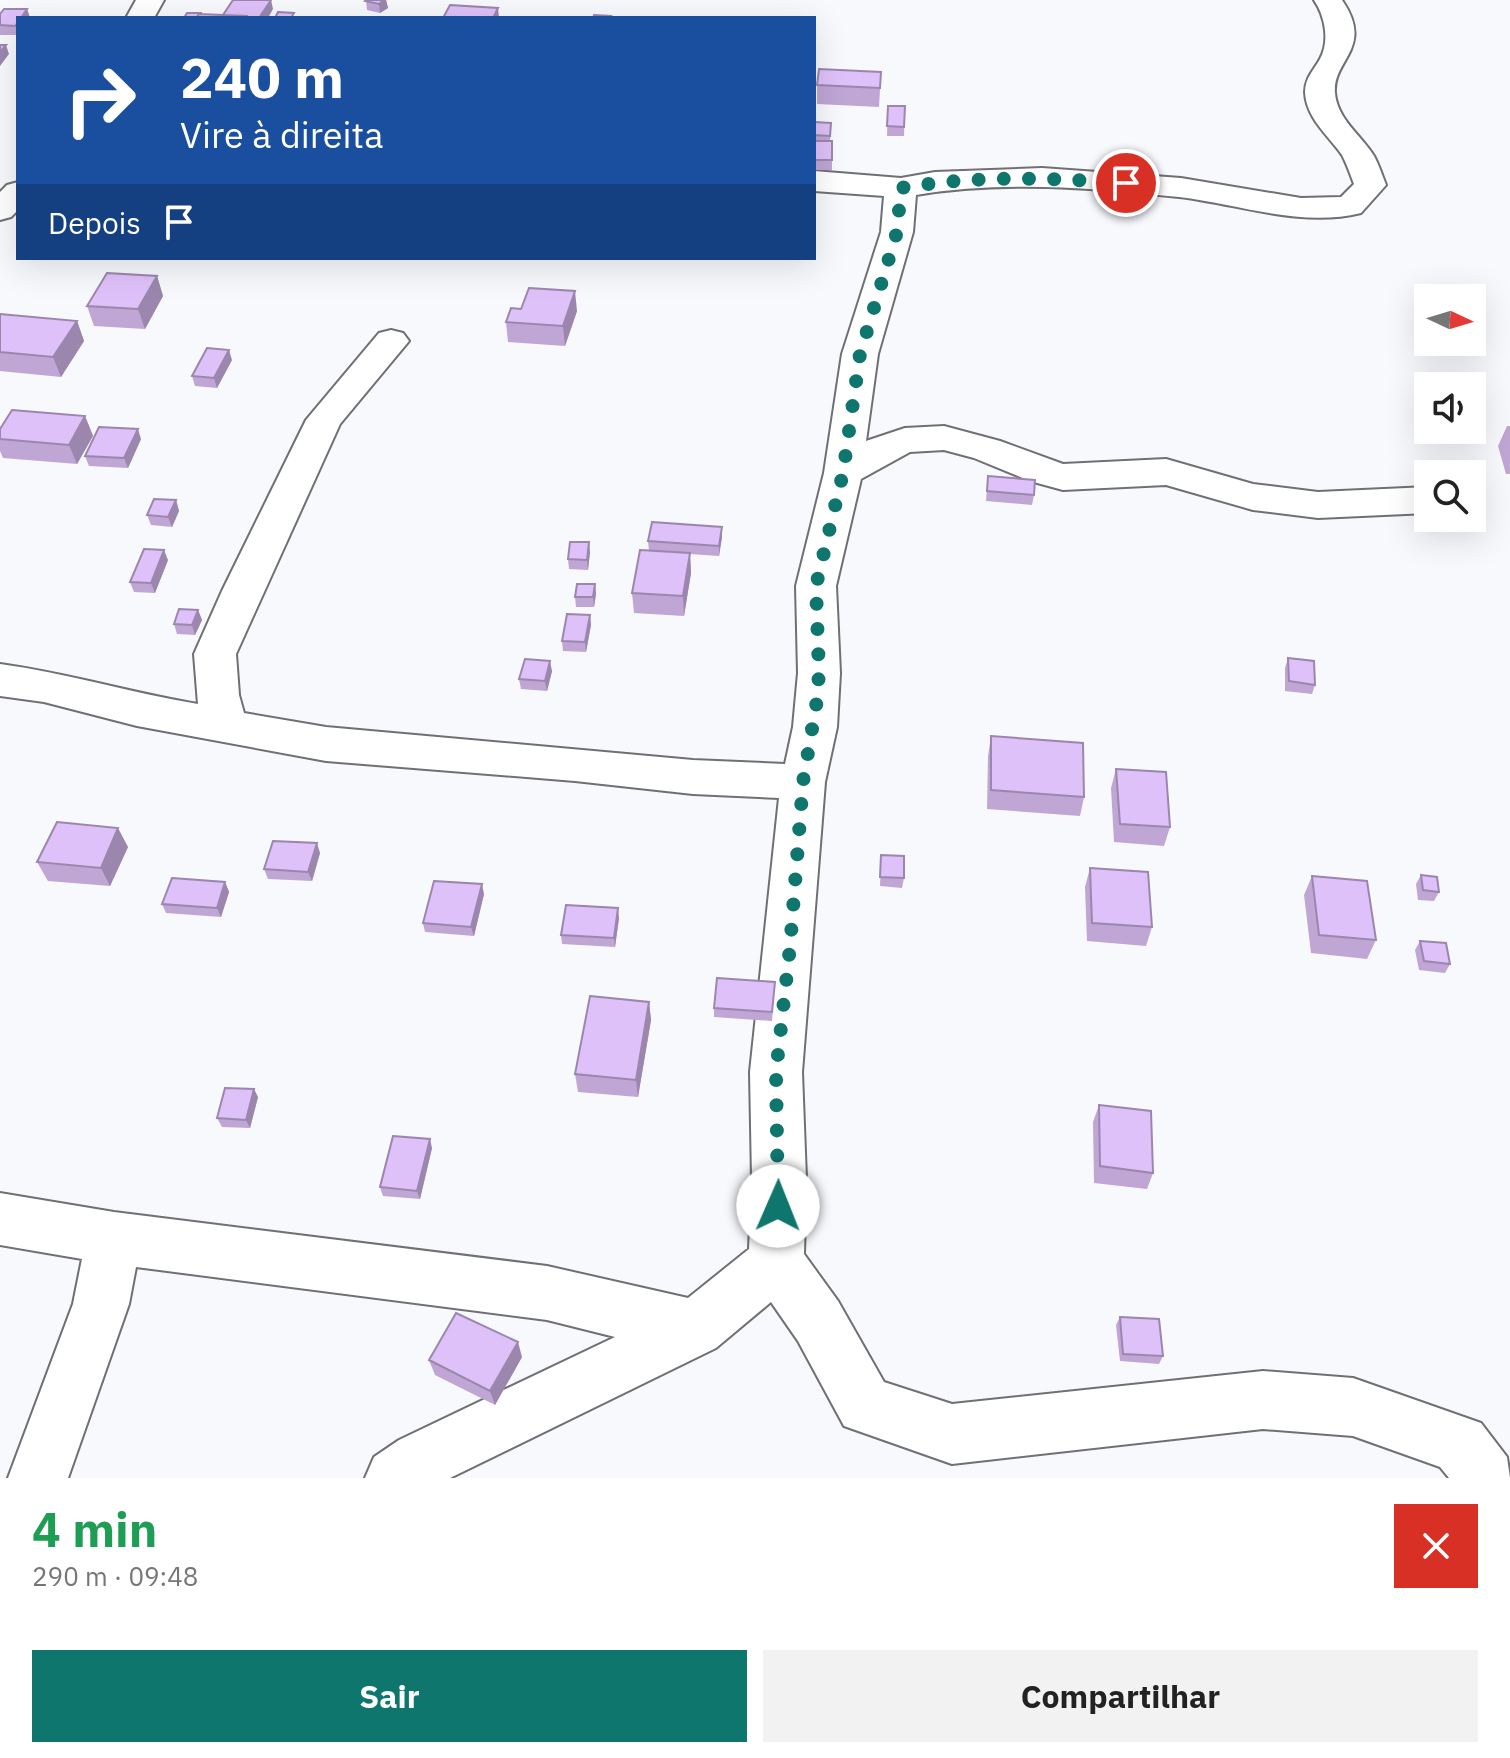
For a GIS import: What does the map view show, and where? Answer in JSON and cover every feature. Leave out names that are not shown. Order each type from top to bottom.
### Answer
[{"type":"street","points":[[816,181],[901,188],[935,182],[1042,177],[1181,188],[1301,208],[1350,206],[1370,185],[1359,158],[1334,126],[1321,99],[1321,75],[1337,53],[1339,32],[1333,6],[1328,0]]},
{"type":"street","points":[[901,188],[897,232],[860,354],[843,473],[816,586],[819,673],[815,727],[803,782],[776,1072],[779,1179],[776,1262],[818,1321],[865,1405],[952,1434],[1263,1400],[1353,1407],[1460,1444],[1486,1478]]},
{"type":"street","points":[[0,210],[16,194]]},
{"type":"street","points":[[226,723],[217,695],[215,654],[242,591],[324,420],[391,341]]},
{"type":"street","points":[[843,473],[866,455],[899,439],[921,437],[966,442],[1040,472],[1064,477],[1164,472],[1192,477],[1254,497],[1338,508],[1414,501]]},
{"type":"street","points":[[0,680],[44,686],[137,710],[226,723],[326,744],[693,777],[803,782]]},
{"type":"street","points":[[0,1219],[114,1238],[547,1293],[696,1328]]},
{"type":"street","points":[[38,1478],[101,1304],[114,1238]]},
{"type":"street","points":[[395,1478],[420,1461],[696,1328],[776,1262]]},
{"type":"building","points":[[233,0],[271,0],[260,16],[223,15]]},
{"type":"building","points":[[366,0],[384,0],[379,4]]},
{"type":"building","points":[[450,5],[498,8],[494,16],[444,16]]},
{"type":"building","points":[[4,9],[27,9],[22,16],[16,16],[15,26],[0,25],[0,14]]},
{"type":"building","points":[[278,12],[294,13],[292,16],[276,16]]},
{"type":"building","points":[[199,14],[247,16],[198,16]]},
{"type":"building","points":[[819,69],[881,72],[880,88],[817,85]]},
{"type":"building","points":[[888,106],[905,106],[904,127],[887,126]]},
{"type":"building","points":[[816,122],[831,123],[830,136],[816,135]]},
{"type":"building","points":[[816,141],[832,141],[832,160],[816,160]]},
{"type":"building","points":[[107,273],[157,276],[138,309],[87,306]]},
{"type":"building","points":[[529,288],[575,291],[563,326],[506,322],[511,308],[521,309]]},
{"type":"building","points":[[0,314],[77,321],[53,357],[0,352]]},
{"type":"building","points":[[207,348],[229,350],[214,378],[192,376]]},
{"type":"building","points":[[12,410],[85,416],[69,445],[0,439],[0,429]]},
{"type":"building","points":[[99,427],[138,429],[124,458],[85,456]]},
{"type":"building","points":[[988,476],[1035,480],[1034,495],[987,491]]},
{"type":"building","points":[[154,499],[176,500],[168,517],[147,515]]},
{"type":"building","points":[[652,522],[722,527],[719,546],[648,541]]},
{"type":"building","points":[[570,542],[589,542],[587,560],[568,559]]},
{"type":"building","points":[[144,549],[164,550],[151,583],[130,582]]},
{"type":"building","points":[[640,550],[690,553],[683,596],[632,593]]},
{"type":"building","points":[[577,584],[595,584],[593,597],[575,597]]},
{"type":"building","points":[[179,609],[198,610],[192,625],[174,624]]},
{"type":"building","points":[[567,614],[590,615],[585,642],[562,641]]},
{"type":"building","points":[[1288,658],[1314,661],[1315,685],[1289,681]]},
{"type":"building","points":[[525,659],[550,661],[545,681],[519,679]]},
{"type":"building","points":[[991,736],[1083,743],[1084,797],[991,790]]},
{"type":"building","points":[[1116,769],[1166,772],[1170,827],[1120,824]]},
{"type":"building","points":[[57,822],[118,828],[101,868],[37,862]]},
{"type":"building","points":[[273,841],[317,843],[308,872],[264,869]]},
{"type":"building","points":[[881,855],[904,856],[904,878],[880,877]]},
{"type":"building","points":[[1090,868],[1148,872],[1152,927],[1092,923]]},
{"type":"building","points":[[1421,875],[1437,877],[1439,892],[1423,890]]},
{"type":"building","points":[[1312,876],[1367,881],[1376,940],[1319,935]]},
{"type":"building","points":[[172,878],[225,882],[217,908],[162,904]]},
{"type":"building","points":[[434,881],[482,884],[471,927],[423,923]]},
{"type":"building","points":[[566,905],[618,908],[614,938],[561,935]]},
{"type":"building","points":[[1420,941],[1446,943],[1450,964],[1424,961]]},
{"type":"building","points":[[717,978],[775,982],[772,1012],[714,1008]]},
{"type":"building","points":[[590,996],[649,1002],[636,1080],[575,1074]]},
{"type":"building","points":[[225,1088],[254,1089],[246,1120],[217,1118]]},
{"type":"building","points":[[1099,1105],[1151,1111],[1153,1173],[1100,1166]]},
{"type":"building","points":[[393,1136],[430,1139],[417,1191],[380,1187]]},
{"type":"building","points":[[456,1313],[518,1342],[490,1391],[429,1360]]},
{"type":"building","points":[[1120,1317],[1159,1319],[1163,1356],[1123,1354]]},
{"type":"route","points":[[778,1206],[776,1072],[803,782],[815,727],[819,673],[816,586],[843,473],[860,354],[897,232],[901,188],[935,182],[1042,177],[1126,183]]}]
